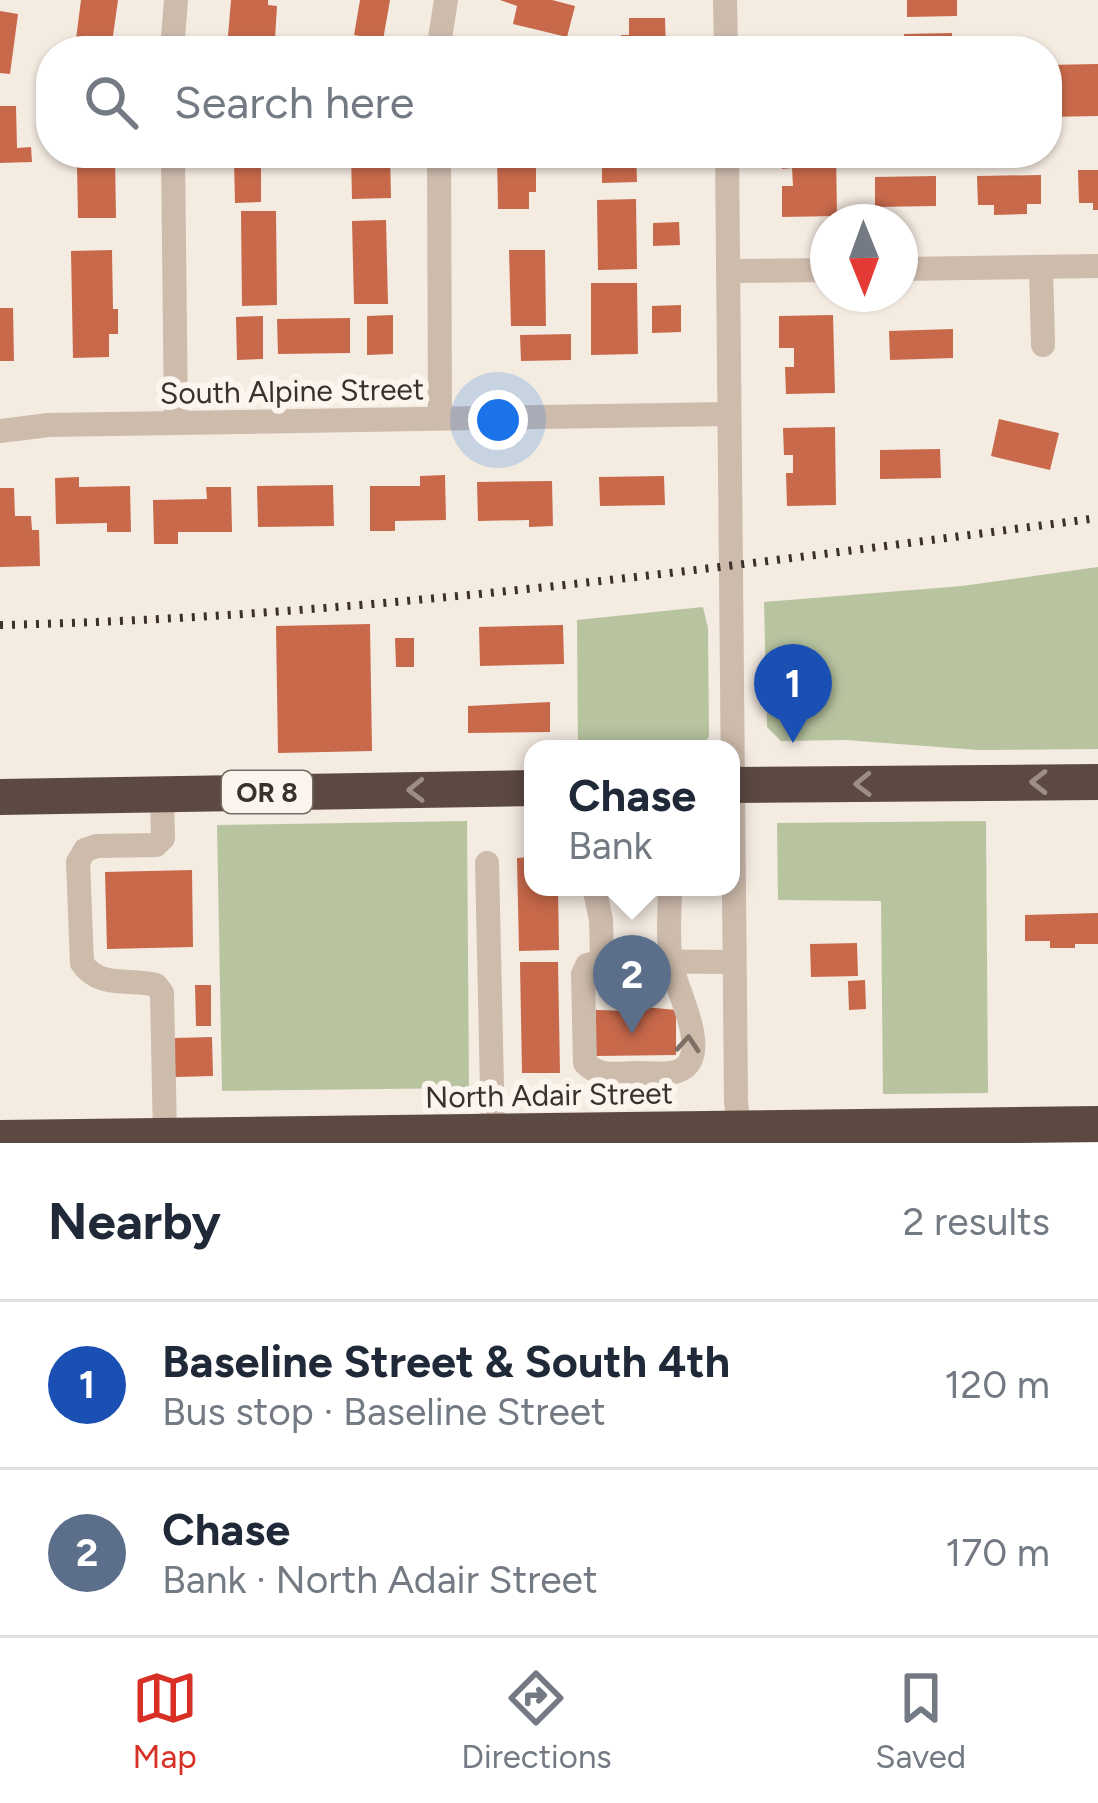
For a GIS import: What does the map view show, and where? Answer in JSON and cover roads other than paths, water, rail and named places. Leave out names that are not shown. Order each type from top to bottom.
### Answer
[{"type":"highway","points":[[740,785],[1098,782]]},
{"type":"highway","name":"OR 8","points":[[0,796],[524,788]]},
{"type":"highway","name":"North Adair Street","points":[[0,1138],[386,1138],[493,1132],[556,1137],[739,1136],[1098,1124]]},
{"type":"street","points":[[173,36],[176,0]]},
{"type":"street","points":[[441,36],[446,0]]},
{"type":"street","points":[[725,0],[726,36]]},
{"type":"street","points":[[173,168],[176,422]]},
{"type":"street","points":[[439,168],[440,418]]},
{"type":"street","points":[[727,168],[732,740]]},
{"type":"street","points":[[918,269],[1098,266]]},
{"type":"street","points":[[1041,267],[1042,345]]},
{"type":"street","points":[[728,271],[810,270]]},
{"type":"street","name":"South Alpine Street","points":[[0,431],[176,422],[728,414]]},
{"type":"street","points":[[162,794],[163,838],[156,845],[97,846],[85,850],[78,862],[82,963],[90,975],[101,980],[144,982],[156,985],[162,993],[165,1135]]},
{"type":"street","points":[[487,863],[493,1132]]},
{"type":"street","points":[[596,896],[602,961]]},
{"type":"street","points":[[670,896],[670,962],[690,1026],[690,1061],[667,1073],[591,1070],[583,1053],[587,965],[602,961],[670,962],[734,962]]},
{"type":"street","points":[[733,896],[739,1136]]},
{"type":"railway","points":[[0,625],[276,612],[550,587],[1098,518]]},
{"type":"place","name":"Baseline Street & South 4th","points":[[793,743]]},
{"type":"place","name":"Chase","points":[[632,1034]]}]
